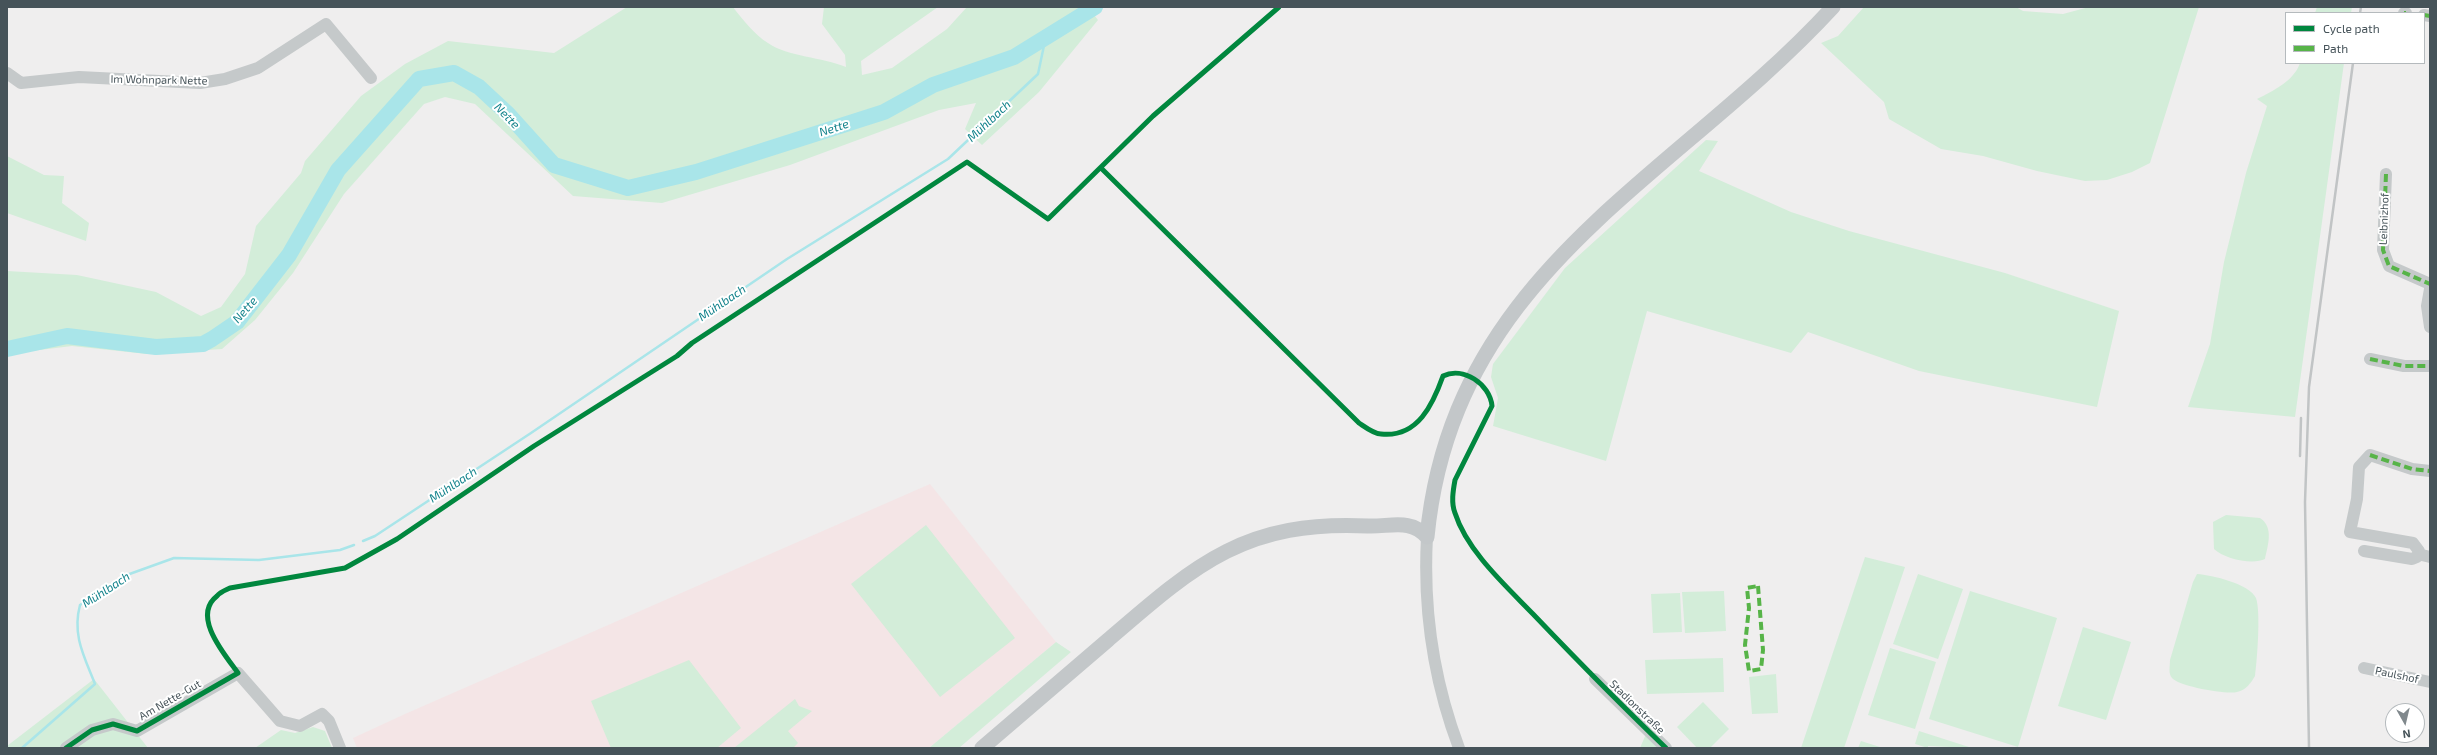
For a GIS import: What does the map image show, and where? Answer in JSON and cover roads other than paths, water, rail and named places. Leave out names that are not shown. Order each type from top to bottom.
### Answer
[{"type":"main road","points":[[1427,537],[1432,495],[1443,449],[1461,398],[1480,360],[1510,315],[1578,238],[1763,75],[1833,7]]},
{"type":"main road","points":[[1399,524],[1415,516],[1432,495]]},
{"type":"main road","points":[[982,748],[1170,587],[1202,564],[1239,545],[1283,531],[1319,526],[1372,526],[1399,524],[1417,528],[1427,537]]},
{"type":"main road","points":[[1372,526],[1427,537]]},
{"type":"street","name":"Im Wohnpark Nette","points":[[7,72],[21,83],[79,77],[200,83],[226,79],[258,68],[326,24],[371,78]]},
{"type":"street","name":"Leibnizhof","points":[[2386,174],[2383,250],[2389,266],[2430,284]]},
{"type":"street","points":[[2430,289],[2427,306],[2430,327]]},
{"type":"street","points":[[2370,359],[2404,366],[2430,366]]},
{"type":"street","points":[[2364,551],[2411,559],[2416,558],[2418,548],[2414,543],[2350,531],[2357,499],[2359,467],[2370,455],[2412,469],[2430,471]]},
{"type":"street","points":[[1427,537],[1426,585],[1429,633],[1444,703],[1459,748]]},
{"type":"street","points":[[2418,554],[2430,557]]},
{"type":"street","name":"Paulshof","points":[[2364,668],[2430,682]]},
{"type":"street","name":"Am Nette-Gut","points":[[66,748],[92,730],[113,724],[137,730],[238,673],[280,721],[300,726],[322,714],[329,721],[340,748]]},
{"type":"street","name":"Stadionstraße","points":[[1595,679],[1666,748]]},
{"type":"waterway","name":"Nette","points":[[7,349],[67,336],[156,347],[203,344],[212,339],[237,322],[289,255],[338,170],[419,79],[454,73],[479,87],[508,114],[554,165],[628,188],[696,172],[884,112],[933,85],[1014,57],[1095,7]]},
{"type":"waterway","name":"Mühlbach","points":[[363,541],[375,536],[531,433],[787,259],[948,159],[1038,74],[1046,36]]},
{"type":"waterway","name":"Mühlbach","points":[[22,748],[95,684],[83,655],[78,636],[77,626],[80,605],[124,576],[174,558],[259,560],[340,550],[354,545]]},
{"type":"railway","points":[[2360,12],[2361,7]]},
{"type":"railway","points":[[2309,748],[2305,502],[2309,387],[2353,64]]},
{"type":"railway","points":[[2300,456],[2301,418]]}]
